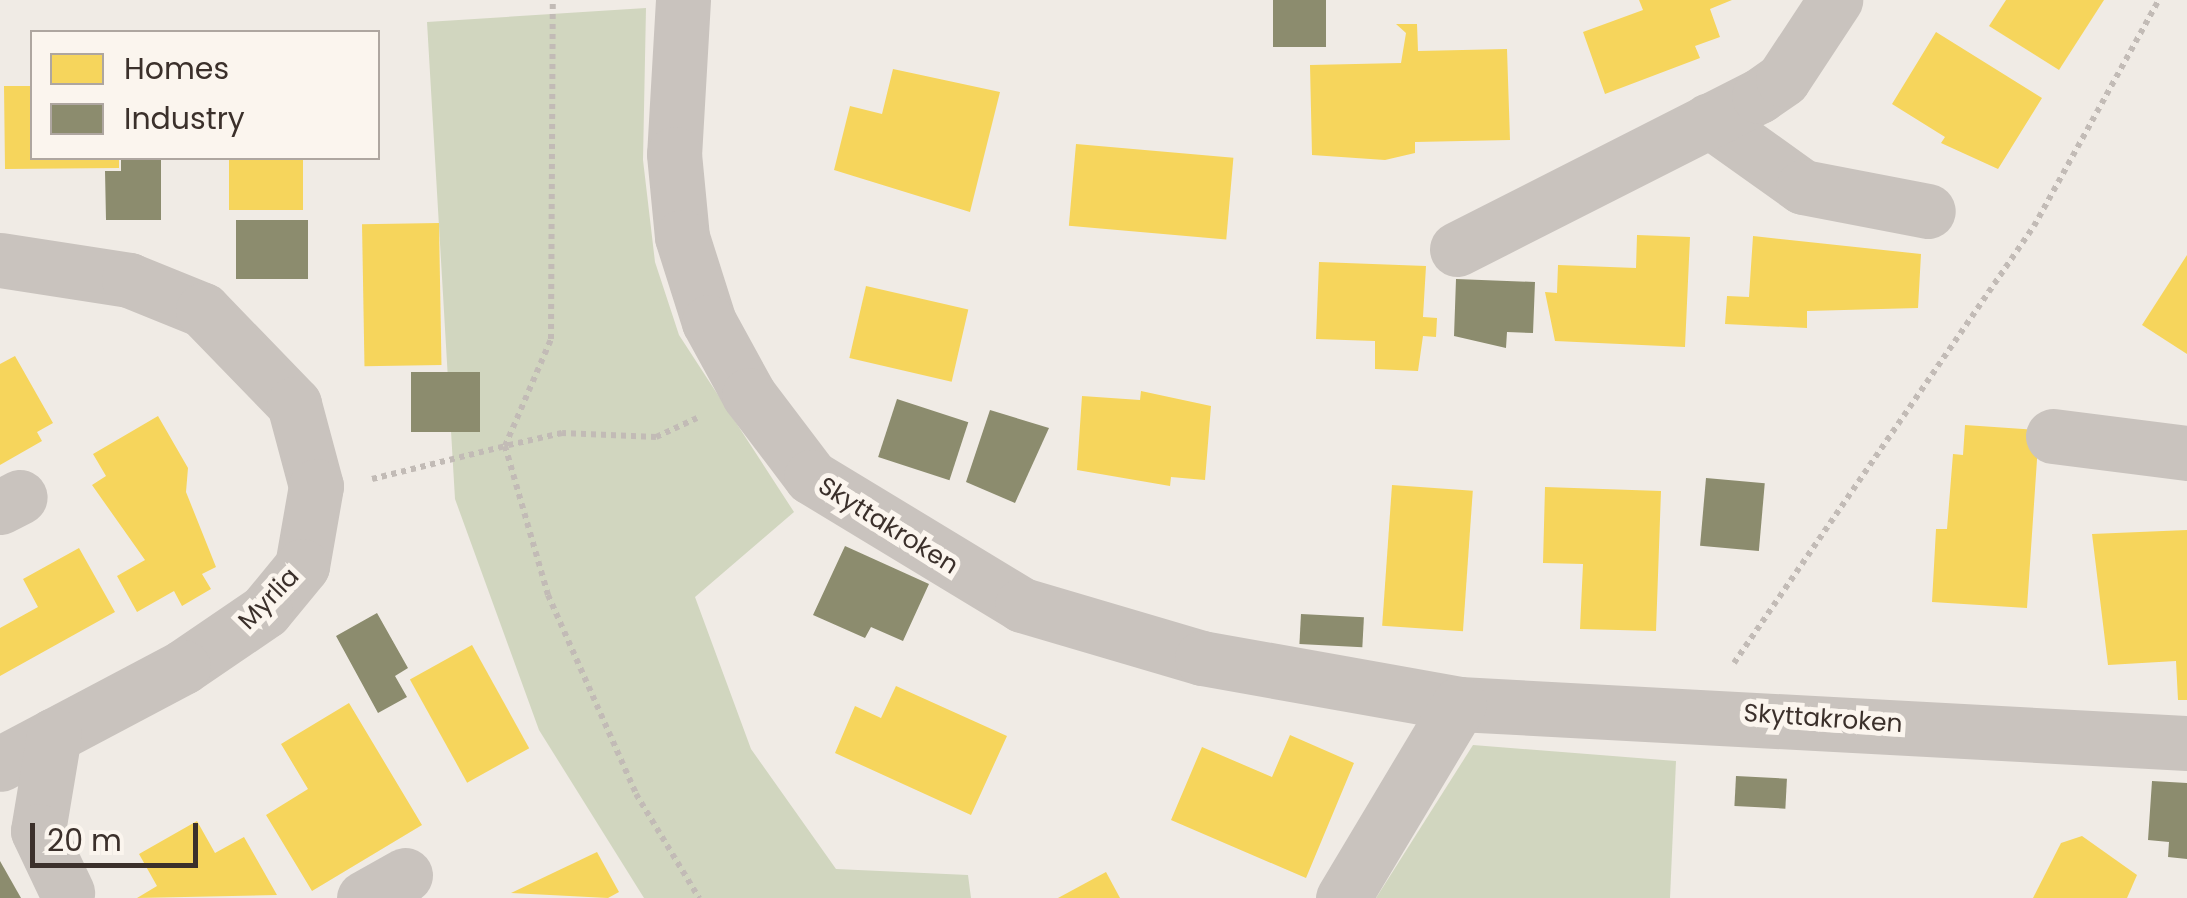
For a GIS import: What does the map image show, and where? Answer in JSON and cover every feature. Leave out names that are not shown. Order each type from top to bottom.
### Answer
[{"type":"street","name":"Skyttakroken","points":[[682,0],[674,154],[682,237],[709,322],[749,396],[811,477],[1022,605],[1202,658],[1459,704],[1704,711],[2187,743]]},
{"type":"street","points":[[1456,249],[1784,79],[1835,0]]},
{"type":"street","points":[[1709,120],[1803,186],[1928,211]]},
{"type":"street","name":"Myrlia","points":[[0,260],[129,280],[203,310],[294,404],[316,486],[302,566],[264,611],[0,764]]},
{"type":"street","points":[[2053,436],[2187,453]]},
{"type":"street","points":[[1344,898],[1459,704]]},
{"type":"street","points":[[54,735],[38,831],[67,892]]},
{"type":"path","points":[[553,0],[552,340],[504,446],[548,595],[636,794],[698,898]]},
{"type":"path","points":[[1704,711],[1837,502],[2034,226],[2159,0]]},
{"type":"path","points":[[316,486],[404,476],[562,433],[656,437],[749,396]]},
{"type":"green space","points":[[646,8],[643,160],[655,262],[679,335],[794,512],[695,597],[751,749],[836,869],[968,875],[971,898],[644,898],[539,730],[455,499],[427,22]]},
{"type":"green space","points":[[1473,745],[1676,761],[1670,898],[1376,898]]},
{"type":"building: Homes","points":[[1639,0],[1732,0],[1710,9],[1720,37],[1695,46],[1700,58],[1605,94],[1583,32],[1643,10]]},
{"type":"building: Homes","points":[[2006,0],[2104,0],[2059,70],[1989,26]]},
{"type":"building: Homes","points":[[1396,24],[1417,24],[1418,51],[1507,49],[1510,140],[1415,142],[1415,153],[1385,160],[1312,155],[1310,65],[1401,63],[1406,33]]},
{"type":"building: Homes","points":[[1936,32],[2042,98],[1998,169],[1941,143],[1945,137],[1892,104]]},
{"type":"building: Homes","points":[[893,69],[1000,92],[970,212],[834,170],[850,106],[882,114]]},
{"type":"building: Homes","points":[[4,86],[30,86],[30,160],[119,160],[119,168],[5,169]]},
{"type":"building: Homes","points":[[1076,144],[1233,158],[1226,239],[1069,226]]},
{"type":"building: Homes","points":[[229,160],[303,160],[303,210],[229,210]]},
{"type":"building: Homes","points":[[439,223],[441,365],[364,366],[362,224]]},
{"type":"building: Homes","points":[[1637,235],[1690,237],[1685,347],[1555,341],[1545,292],[1557,293],[1558,265],[1636,268]]},
{"type":"building: Homes","points":[[1753,236],[1921,254],[1918,308],[1807,311],[1807,328],[1725,324],[1727,296],[1749,297]]},
{"type":"building: Homes","points":[[2187,255],[2187,354],[2142,325]]},
{"type":"building: Homes","points":[[1319,262],[1426,266],[1423,317],[1437,318],[1436,337],[1423,336],[1418,371],[1375,369],[1375,341],[1316,339]]},
{"type":"building: Homes","points":[[866,286],[968,310],[952,382],[849,358]]},
{"type":"building: Homes","points":[[15,356],[53,423],[37,432],[42,441],[0,465],[0,364]]},
{"type":"building: Homes","points":[[1141,391],[1211,406],[1205,480],[1171,477],[1170,486],[1077,470],[1082,396],[1140,400]]},
{"type":"building: Homes","points":[[158,416],[188,468],[186,492],[216,567],[202,574],[211,589],[182,606],[174,591],[137,612],[117,576],[145,560],[92,485],[106,476],[93,454]]},
{"type":"building: Homes","points":[[1965,425],[2039,430],[2027,608],[1932,602],[1936,529],[1947,529],[1953,454],[1963,455]]},
{"type":"building: Homes","points":[[1392,485],[1473,491],[1463,631],[1382,626]]},
{"type":"building: Homes","points":[[1545,487],[1661,491],[1656,631],[1580,629],[1583,564],[1543,563]]},
{"type":"building: Homes","points":[[2187,530],[2187,700],[2178,700],[2176,661],[2108,665],[2092,534]]},
{"type":"building: Homes","points":[[79,548],[115,612],[0,676],[0,628],[38,607],[23,579]]},
{"type":"building: Homes","points":[[472,645],[529,748],[467,783],[410,679]]},
{"type":"building: Homes","points":[[896,686],[1007,736],[971,815],[835,753],[855,706],[881,718]]},
{"type":"building: Homes","points":[[349,703],[422,825],[312,891],[266,815],[308,789],[281,744]]},
{"type":"building: Homes","points":[[1290,735],[1354,763],[1306,878],[1171,820],[1202,747],[1272,777]]},
{"type":"building: Homes","points":[[197,821],[215,853],[244,837],[277,895],[137,898],[157,886],[139,854]]},
{"type":"building: Homes","points":[[2082,836],[2137,875],[2127,898],[2033,898],[2061,843]]},
{"type":"building: Homes","points":[[597,852],[619,892],[608,898],[511,893]]},
{"type":"building: Homes","points":[[1106,872],[1120,898],[1058,898]]},
{"type":"building: Industry","points":[[1273,0],[1326,0],[1326,47],[1273,47]]},
{"type":"building: Industry","points":[[121,160],[161,160],[161,220],[106,220],[105,171],[121,171]]},
{"type":"building: Industry","points":[[236,220],[308,220],[308,279],[236,279]]},
{"type":"building: Industry","points":[[1456,279],[1535,282],[1533,333],[1507,332],[1506,348],[1454,336]]},
{"type":"building: Industry","points":[[411,372],[480,372],[480,432],[411,432]]},
{"type":"building: Industry","points":[[897,399],[968,422],[949,480],[878,457]]},
{"type":"building: Industry","points":[[990,410],[1049,428],[1015,503],[966,482]]},
{"type":"building: Industry","points":[[1706,478],[1765,483],[1759,551],[1700,546]]},
{"type":"building: Industry","points":[[845,546],[929,584],[903,641],[871,627],[865,638],[813,615]]},
{"type":"building: Industry","points":[[377,613],[408,668],[395,676],[407,697],[378,713],[336,636]]},
{"type":"building: Industry","points":[[1301,614],[1364,617],[1362,647],[1299,644]]},
{"type":"building: Industry","points":[[1736,776],[1787,779],[1785,809],[1734,806]]},
{"type":"building: Industry","points":[[2152,781],[2187,783],[2187,859],[2168,857],[2169,842],[2148,840]]},
{"type":"building: Industry","points":[[0,861],[21,898],[0,898]]}]
